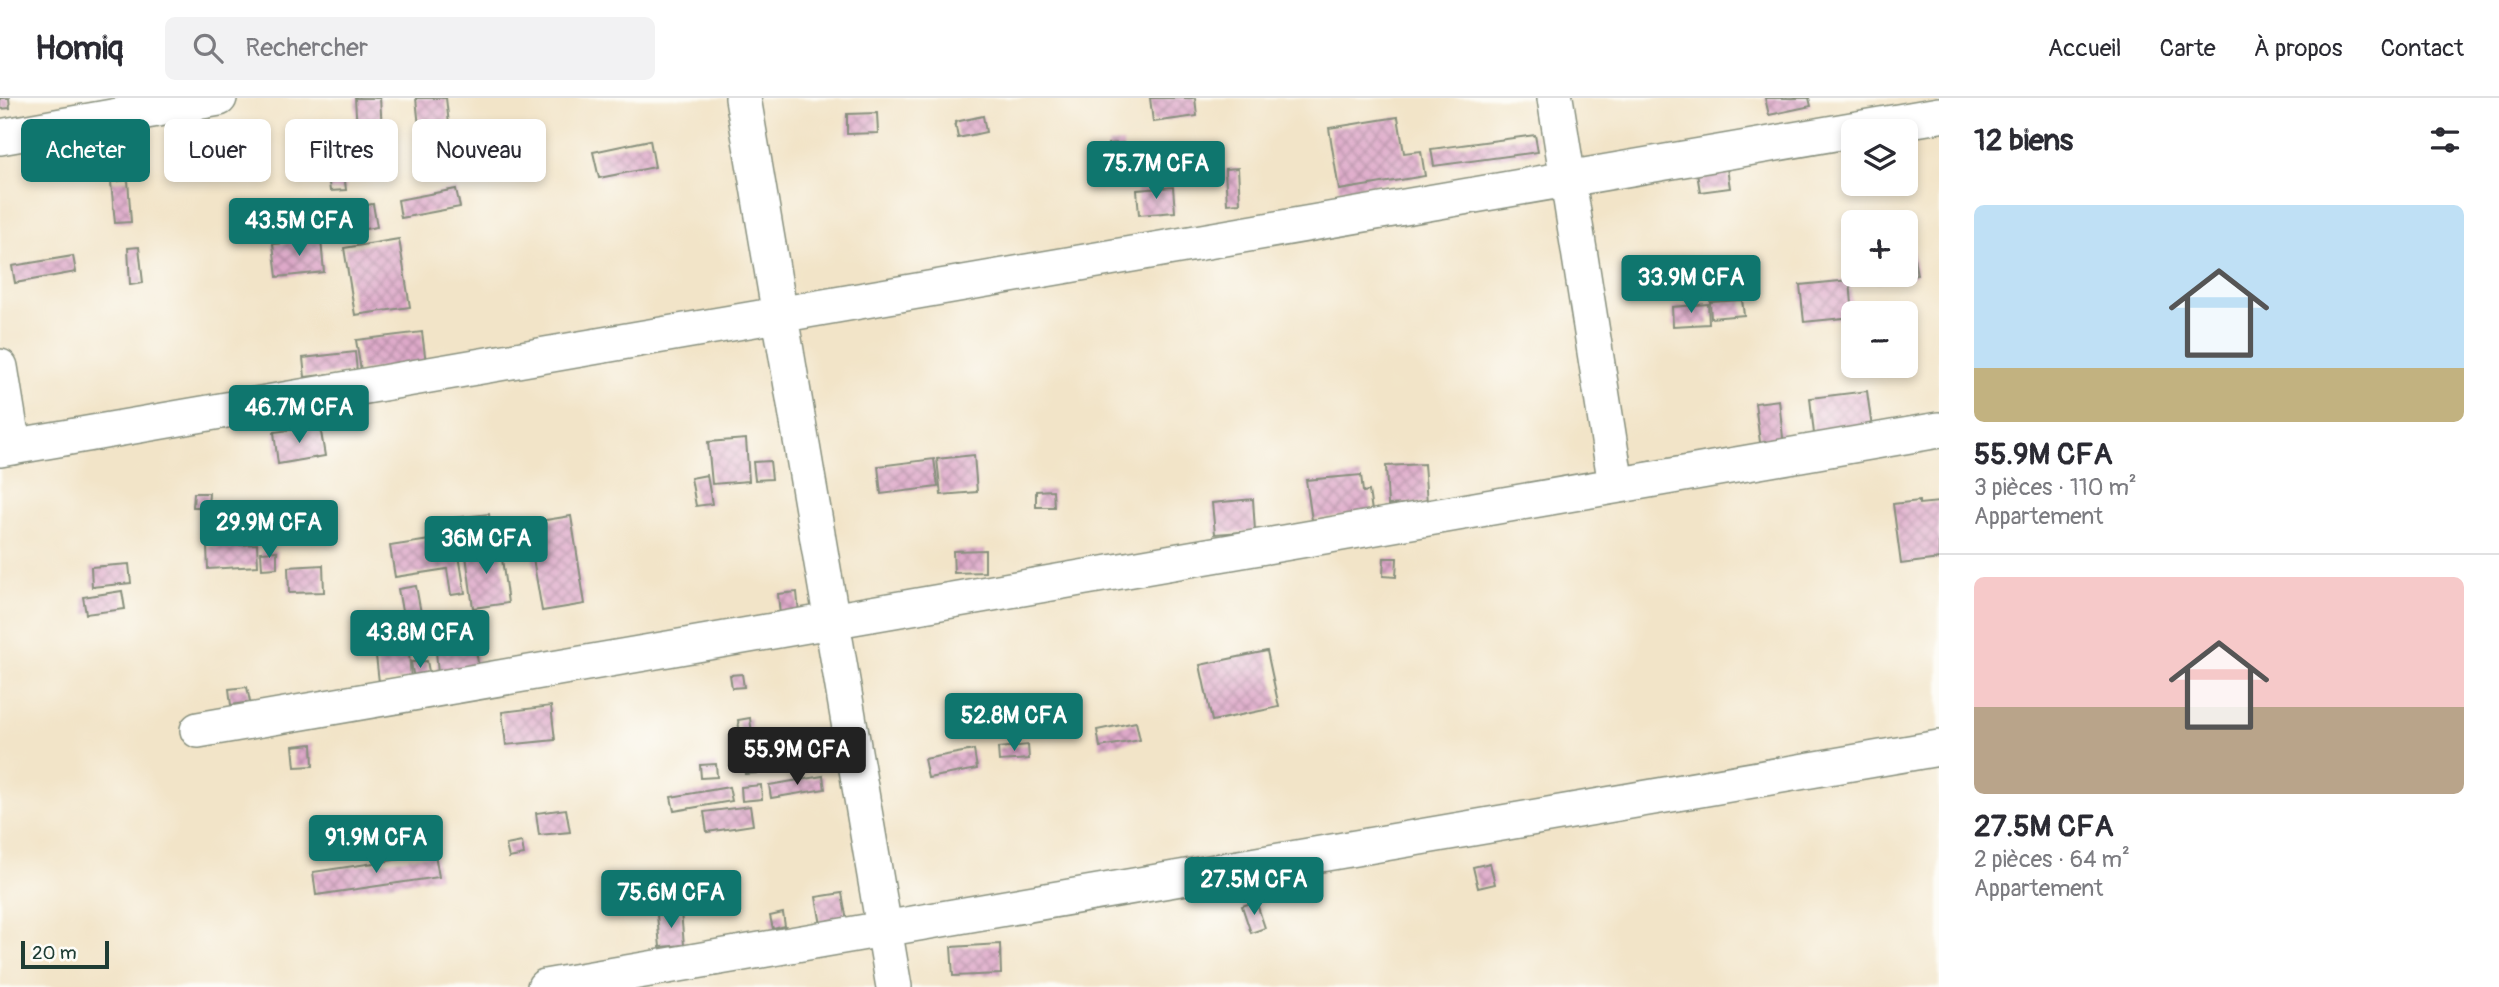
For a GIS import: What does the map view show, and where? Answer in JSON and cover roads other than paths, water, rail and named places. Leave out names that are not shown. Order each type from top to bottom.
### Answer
[{"type":"street","points":[[743,98],[894,987]]},
{"type":"street","points":[[1555,98],[1616,485]]},
{"type":"street","points":[[0,137],[202,99]]},
{"type":"street","points":[[0,368],[7,448],[1939,115]]},
{"type":"street","points":[[198,730],[1939,430]]},
{"type":"street","points":[[545,987],[1939,748]]}]
